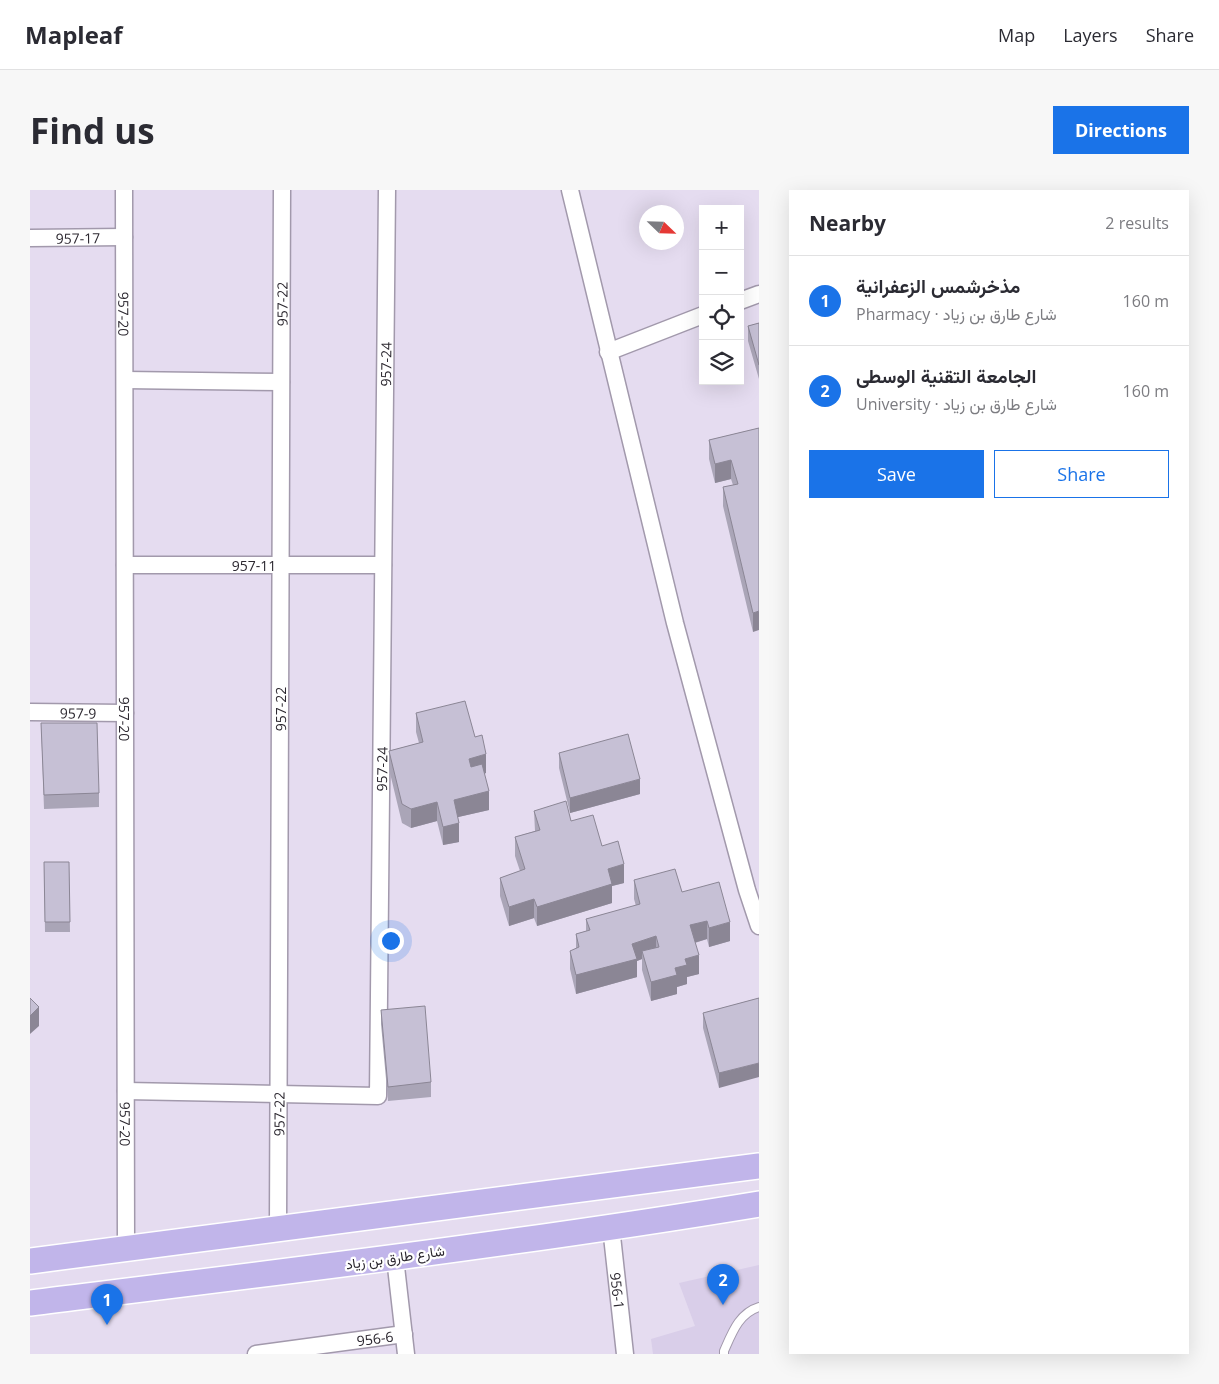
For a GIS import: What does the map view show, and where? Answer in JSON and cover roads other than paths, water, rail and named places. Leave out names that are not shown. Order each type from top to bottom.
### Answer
[{"type":"main road","points":[[30,1261],[759,1166]]},
{"type":"main road","name":"شارع طارق بن زياد","points":[[30,1304],[396,1258],[759,1204]]},
{"type":"street","name":"957-20","points":[[124,190],[126,1248]]},
{"type":"street","name":"957-22","points":[[278,1228],[282,190]]},
{"type":"street","name":"957-24","points":[[126,1091],[378,1096],[387,190]]},
{"type":"street","points":[[570,190],[675,623],[753,889],[759,926]]},
{"type":"street","name":"957-17","points":[[30,238],[124,237]]},
{"type":"street","points":[[744,300],[759,294]]},
{"type":"street","points":[[608,352],[699,317]]},
{"type":"street","points":[[125,380],[281,382]]},
{"type":"street","name":"957-11","points":[[125,565],[383,566]]},
{"type":"street","name":"957-9","points":[[30,712],[125,713]]},
{"type":"street","name":"956-1","points":[[611,1227],[626,1354]]},
{"type":"street","points":[[396,1258],[406,1354]]},
{"type":"street","name":"956-6","points":[[256,1354],[404,1334]]},
{"type":"lane","points":[[724,1354],[734,1326],[750,1309],[759,1307]]},
{"type":"place","name":"الجامعة التقنية الوسطى","points":[[723,1305]]},
{"type":"place","name":"مذخرشمس الزعفرانية","points":[[107,1325]]}]
